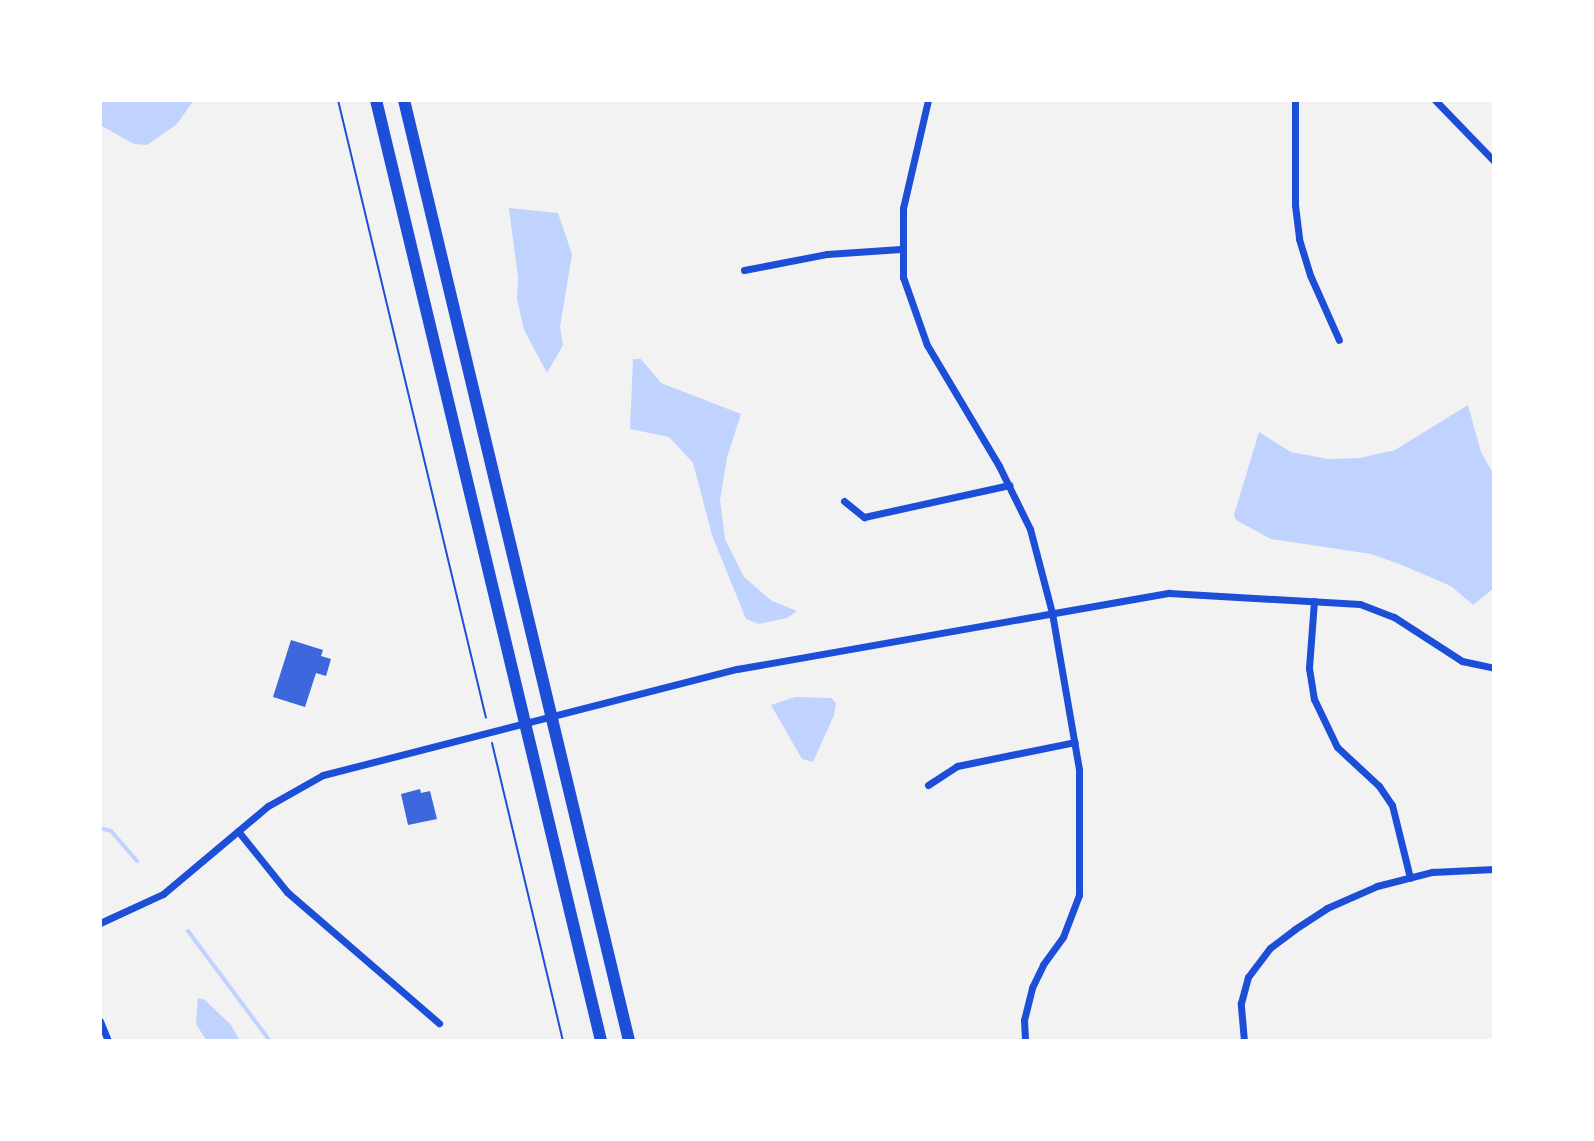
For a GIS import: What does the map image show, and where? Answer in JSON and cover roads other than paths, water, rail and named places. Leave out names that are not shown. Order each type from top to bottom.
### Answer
[{"type":"main road","points":[[376,100],[601,1041]]},
{"type":"main road","points":[[404,100],[629,1041]]},
{"type":"street","points":[[928,100],[903,208],[901,249],[907,295],[921,333],[1010,485],[1030,529],[1052,613],[1075,742],[1081,807],[1079,895],[1068,929],[1043,965],[1032,988],[1024,1020],[1025,1041]]},
{"type":"street","points":[[1295,100],[1295,205],[1299,239],[1310,275],[1339,340]]},
{"type":"street","points":[[1435,100],[1494,161]]},
{"type":"street","points":[[744,270],[827,254],[901,249]]},
{"type":"street","points":[[844,501],[864,517],[1010,485]]},
{"type":"street","points":[[100,923],[163,894],[268,806],[311,780],[349,766],[737,669],[1169,593],[1360,604],[1412,627],[1451,655],[1494,668]]},
{"type":"street","points":[[1314,601],[1309,668],[1317,707],[1337,747],[1379,786],[1392,805],[1410,878]]},
{"type":"street","points":[[928,785],[957,766],[1075,742]]},
{"type":"street","points":[[238,831],[287,892],[439,1023]]},
{"type":"street","points":[[1244,1041],[1240,1018],[1244,990],[1255,967],[1270,948],[1327,908],[1377,886],[1432,872],[1494,869]]},
{"type":"street","points":[[100,1021],[108,1041]]},
{"type":"water","points":[[100,100],[194,100],[177,124],[147,145],[134,144],[100,125]]},
{"type":"water","points":[[509,208],[558,213],[572,254],[560,327],[563,345],[547,373],[524,330],[517,299],[518,278]]},
{"type":"water","points":[[633,359],[641,359],[661,383],[741,414],[727,457],[720,500],[725,539],[744,577],[772,601],[797,611],[787,618],[759,624],[746,619],[712,535],[693,463],[669,437],[630,429]]},
{"type":"water","points":[[1468,405],[1481,452],[1494,475],[1494,588],[1473,605],[1451,586],[1402,565],[1371,554],[1271,539],[1236,520],[1234,515],[1259,432],[1291,452],[1328,459],[1360,458],[1395,450]]},
{"type":"water","points":[[795,697],[831,698],[836,703],[834,715],[813,762],[802,759],[771,705]]},
{"type":"water","points":[[198,998],[205,1000],[231,1025],[240,1041],[207,1041],[196,1024]]},
{"type":"waterway","points":[[100,828],[111,831],[137,861]]},
{"type":"waterway","points":[[188,931],[270,1041]]}]
